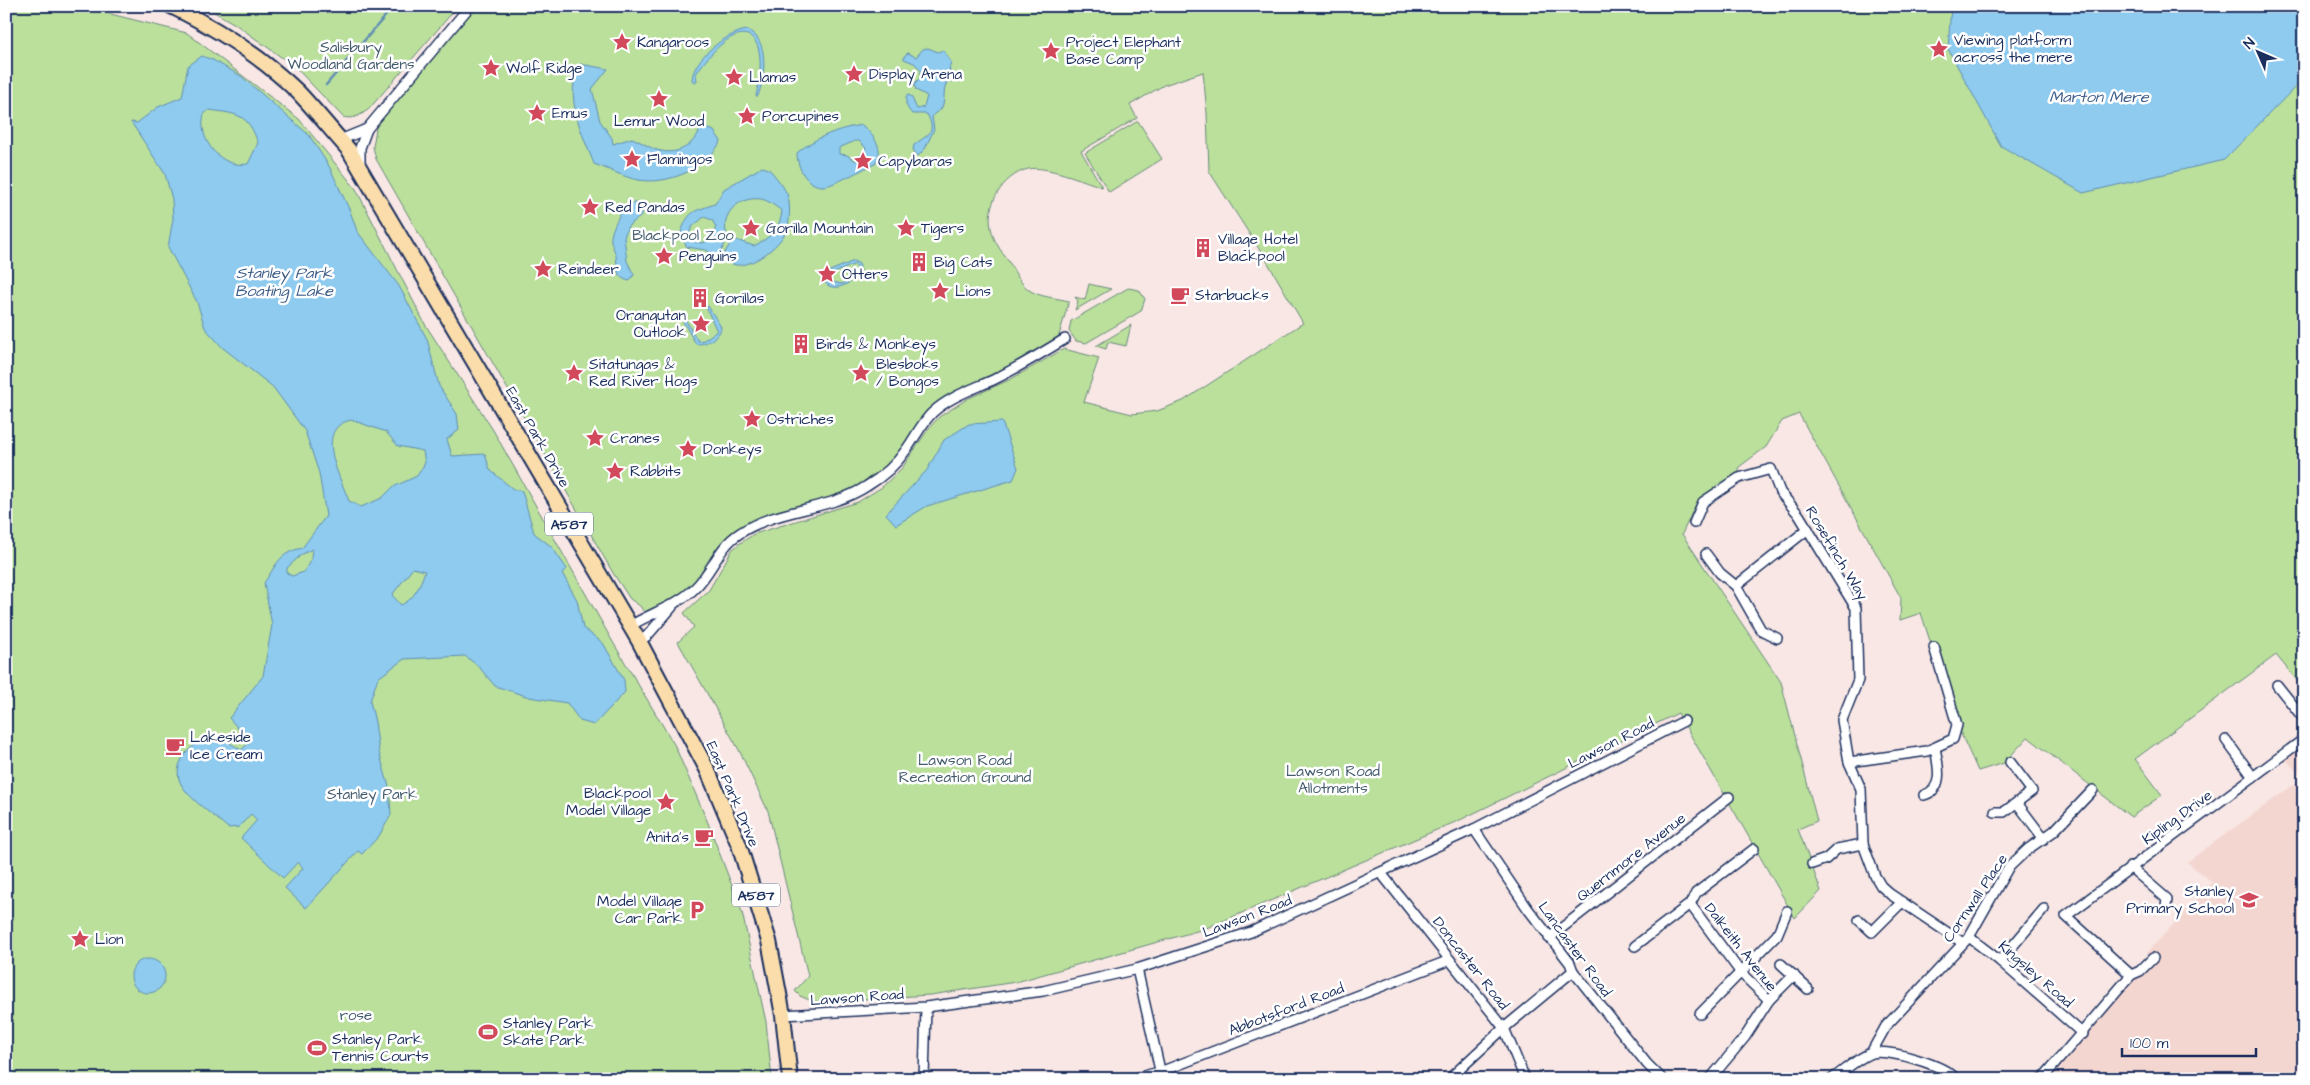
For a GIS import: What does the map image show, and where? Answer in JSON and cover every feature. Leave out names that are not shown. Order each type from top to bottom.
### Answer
[{"type":"main road","name":"East Park Drive","points":[[171,6],[215,30],[268,66],[297,92],[349,150],[639,641],[708,770],[739,844],[769,941],[784,1015],[790,1079]]},
{"type":"street","points":[[360,169],[360,148],[367,129],[470,6]]},
{"type":"street","points":[[340,140],[367,129]]},
{"type":"street","points":[[630,626],[674,604],[695,589],[707,575],[716,555],[740,532],[777,516],[850,496],[866,487],[895,464],[922,425],[944,403],[1001,376],[1065,340]]},
{"type":"street","name":"Rosefinch Way","points":[[1694,523],[1703,502],[1740,478],[1771,469],[1780,492],[1800,515],[1856,608],[1858,680],[1842,720],[1849,762],[1860,789],[1863,844],[1871,867],[1881,886],[1902,902],[1966,940]]},
{"type":"street","points":[[1736,586],[1808,529]]},
{"type":"street","points":[[1706,554],[1720,573],[1736,586],[1761,630],[1777,638]]},
{"type":"street","points":[[639,641],[646,636],[674,604]]},
{"type":"street","points":[[1849,762],[1934,748],[1952,740],[1957,725],[1934,647]]},
{"type":"street","points":[[2277,685],[2304,719]]},
{"type":"street","name":"Lawson Road","points":[[784,1015],[926,1007],[1043,991],[1137,969],[1251,932],[1474,829],[1684,721]]},
{"type":"street","name":"Kipling Drive","points":[[2131,975],[2066,916],[2304,739]]},
{"type":"street","points":[[2226,740],[2253,777]]},
{"type":"street","points":[[1924,795],[1933,792],[1937,787],[1938,766],[1934,748]]},
{"type":"street","points":[[1995,812],[2004,812],[2032,791],[2010,762]]},
{"type":"street","name":"Cornwall Place","points":[[1872,1053],[1886,1026],[1966,940],[2008,868],[2028,849],[2044,838],[2093,790]]},
{"type":"street","name":"Quernmore Avenue","points":[[1549,938],[1729,797]]},
{"type":"street","points":[[2017,803],[2044,838]]},
{"type":"street","name":"Lancaster Road","points":[[1474,829],[1549,938],[1570,963],[1573,971],[1640,1057],[1662,1079]]},
{"type":"street","points":[[1812,864],[1826,859],[1837,849],[1863,844]]},
{"type":"street","points":[[1635,946],[1690,904],[1696,893],[1754,849]]},
{"type":"street","points":[[2130,867],[2169,900]]},
{"type":"street","name":"Doncaster Road","points":[[1381,873],[1504,1028],[1526,1079]]},
{"type":"street","points":[[1859,920],[1872,932],[1902,902]]},
{"type":"street","name":"Dalkeith Avenue","points":[[1690,904],[1742,973],[1769,1000],[1744,1037],[1710,1079]]},
{"type":"street","points":[[2000,961],[2044,909]]},
{"type":"street","points":[[1700,1014],[1777,935],[1787,911]]},
{"type":"street","name":"Kingsley Road","points":[[1966,940],[2000,961],[2082,1034]]},
{"type":"street","points":[[2042,1079],[2131,975],[2140,971],[2153,958]]},
{"type":"street","name":"Abbotsford Road","points":[[1130,1079],[1161,1076],[1450,960]]},
{"type":"street","points":[[1781,964],[1808,989]]},
{"type":"street","points":[[1137,969],[1161,1076]]},
{"type":"street","points":[[1449,1079],[1504,1028],[1573,971]]},
{"type":"street","points":[[1769,1000],[1794,975]]},
{"type":"street","points":[[924,1079],[926,1007]]},
{"type":"street","points":[[1832,1079],[1872,1053],[1905,1056],[1925,1062],[1950,1072],[1956,1079]]},
{"type":"shaded area","name":"Stanley Primary School","points":[[2304,739],[2304,1079],[2217,1079],[2211,1075],[2207,1079],[2042,1079],[2152,958],[2147,953],[2212,882],[2187,862],[2303,778],[2282,756]]},
{"type":"green space","name":"Stanley Park","points":[[6,6],[78,6],[187,33],[299,119],[356,189],[425,324],[493,430],[614,644],[675,746],[708,823],[742,912],[766,1022],[772,1079],[6,1079]]},
{"type":"green space","name":"Salisbury Woodland Gardens","points":[[204,6],[458,6],[369,109],[360,115],[350,118],[343,117],[295,67],[235,24]]},
{"type":"green space","points":[[470,6],[2304,6],[2304,678],[2299,683],[2276,655],[2135,759],[2162,795],[2131,817],[2028,737],[2004,763],[1978,771],[1957,725],[1921,613],[1900,620],[1901,598],[1799,414],[1782,421],[1766,447],[1739,467],[1739,478],[1700,508],[1696,504],[1682,534],[1781,682],[1817,821],[1798,829],[1821,891],[1795,918],[1678,713],[1460,820],[1204,929],[1016,982],[930,995],[814,1002],[800,996],[795,991],[808,976],[768,811],[739,750],[678,642],[694,627],[684,613],[709,590],[732,550],[739,544],[754,534],[858,502],[882,487],[902,468],[929,428],[939,417],[967,399],[1011,379],[1064,349],[1099,358],[1084,402],[1132,414],[1157,411],[1183,401],[1303,323],[1268,263],[1209,171],[1207,113],[1203,72],[1164,85],[1130,105],[1137,118],[1081,151],[1102,187],[1054,171],[1035,168],[1028,169],[1010,178],[997,193],[993,202],[990,222],[993,236],[1021,282],[1029,290],[1038,294],[1069,301],[1058,339],[1030,360],[944,403],[905,451],[866,487],[740,533],[695,589],[647,617],[640,606],[630,599],[613,573],[376,159],[373,147],[377,122]]},
{"type":"green space","points":[[1138,121],[1162,159],[1109,192],[1085,153]]},
{"type":"green space","points":[[1089,284],[1111,289],[1075,310],[1078,301],[1075,297],[1085,300]]},
{"type":"green space","points":[[1128,288],[1139,290],[1145,299],[1141,311],[1086,343],[1076,341],[1069,331],[1071,321]]},
{"type":"green space","points":[[1131,325],[1126,346],[1108,342],[1106,349],[1096,346]]},
{"type":"water","name":"Marton Mere","points":[[1951,6],[2304,6],[2304,78],[2224,160],[2083,193],[2001,146],[1948,49]]},
{"type":"water","points":[[747,30],[759,41],[764,59],[764,69],[758,96],[756,96],[760,71],[759,53],[755,41],[747,35],[737,35],[724,42],[710,55],[696,74],[697,81],[695,81],[695,84],[692,80],[694,72],[704,55],[721,41]]},
{"type":"water","points":[[928,48],[938,52],[943,50],[951,62],[949,70],[958,78],[957,80],[947,82],[942,106],[932,117],[934,129],[925,149],[918,156],[913,150],[914,145],[930,133],[930,121],[927,114],[912,114],[906,105],[906,98],[907,95],[911,96],[917,109],[924,107],[927,96],[916,90],[914,84],[921,77],[921,70],[914,63],[904,59],[904,56],[908,53],[916,57],[923,49]]},
{"type":"water","name":"Stanley Park Boating Lake","points":[[202,56],[213,60],[241,76],[309,135],[329,166],[357,231],[399,286],[427,339],[439,386],[457,414],[459,430],[447,439],[452,456],[485,454],[490,470],[513,489],[522,491],[534,533],[552,547],[567,569],[562,573],[577,600],[583,628],[603,643],[624,680],[625,692],[594,725],[580,721],[567,703],[529,697],[495,686],[478,666],[465,656],[404,659],[378,678],[370,701],[379,752],[389,787],[391,815],[379,836],[362,854],[358,851],[306,908],[285,888],[303,868],[298,862],[283,878],[241,838],[257,820],[251,814],[239,827],[228,828],[189,794],[180,782],[178,774],[179,766],[187,752],[201,742],[216,738],[229,742],[241,750],[250,742],[229,718],[263,676],[272,625],[264,583],[279,560],[288,553],[302,548],[326,516],[319,473],[305,431],[273,387],[223,348],[205,328],[197,302],[168,247],[173,219],[172,199],[165,174],[131,122],[137,123],[158,107],[182,97],[188,66]],"holes":[[[209,110],[228,113],[241,117],[246,121],[258,143],[248,164],[229,162],[213,151],[204,133],[204,114]],[[352,420],[386,432],[398,446],[423,451],[425,463],[417,476],[393,487],[382,498],[361,507],[349,501],[332,455],[331,443],[334,433],[340,425]],[[312,549],[311,559],[304,572],[292,576],[287,573],[287,568],[301,555]],[[413,568],[425,571],[416,591],[406,602],[401,605],[392,595]]]},
{"type":"water","points":[[580,64],[608,69],[592,89],[600,121],[612,138],[613,144],[632,138],[654,149],[670,152],[677,151],[694,140],[702,126],[714,131],[721,141],[706,160],[696,167],[686,173],[662,180],[638,180],[594,164],[580,127],[574,102],[575,76]]},
{"type":"water","points":[[862,125],[877,143],[879,153],[875,164],[824,186],[808,180],[801,170],[797,153],[819,138],[853,126]],"holes":[[[859,141],[866,148],[856,161],[847,155],[839,154],[839,148]]]},
{"type":"water","points":[[762,167],[769,169],[787,194],[790,213],[786,232],[771,250],[750,263],[736,265],[721,259],[733,239],[754,246],[769,236],[776,228],[782,211],[764,200],[753,199],[745,201],[732,209],[726,222],[728,238],[718,257],[706,250],[687,247],[680,235],[689,216],[696,211],[715,204],[724,189]],"holes":[[[704,217],[712,220],[716,227],[712,237],[703,243],[691,241],[688,236],[692,227]]]},
{"type":"water","points":[[639,203],[644,209],[640,217],[628,226],[624,237],[627,261],[634,275],[629,281],[619,274],[611,240],[621,212],[626,210],[625,205]]},
{"type":"water","name":"Otters","points":[[854,261],[859,264],[861,271],[847,284],[835,287],[825,283],[822,277],[825,273]],"holes":[[[855,264],[857,268],[851,277],[842,284],[828,281],[832,274]]]},
{"type":"water","points":[[708,306],[721,327],[720,331],[712,340],[696,344],[682,320],[685,319],[698,341],[704,340],[717,331],[706,307]]},
{"type":"water","points":[[1002,422],[1018,468],[1013,480],[927,506],[896,525],[886,514],[927,470],[944,440],[969,424]]},
{"type":"water","points":[[148,959],[160,964],[165,976],[160,988],[148,993],[136,988],[131,976],[136,964]]},
{"type":"waterway","points":[[326,85],[394,6]]},
{"type":"place","name":"Kangaroos","points":[[622,42]]},
{"type":"place","name":"Viewing platform across the mere","points":[[1939,49]]},
{"type":"place","name":"Project Elephant Base Camp","points":[[1051,51]]},
{"type":"place","name":"Wolf Ridge","points":[[491,68]]},
{"type":"place","name":"Display Arena","points":[[854,74]]},
{"type":"place","name":"Llamas","points":[[734,77]]},
{"type":"place","name":"Lemur Wood","points":[[659,99]]},
{"type":"place","name":"Emus","points":[[537,113]]},
{"type":"place","name":"Porcupines","points":[[747,116]]},
{"type":"place","name":"Flamingos","points":[[632,159]]},
{"type":"place","name":"Capybaras","points":[[863,161]]},
{"type":"place","name":"Red Pandas","points":[[590,207]]},
{"type":"place","name":"Gorilla Mountain","points":[[751,228]]},
{"type":"place","name":"Tigers","points":[[906,228]]},
{"type":"place","name":"Village Hotel Blackpool","points":[[1203,248]]},
{"type":"place","name":"Penguins","points":[[664,256]]},
{"type":"place","name":"Big Cats","points":[[919,262]]},
{"type":"place","name":"Reindeer","points":[[543,269]]},
{"type":"place","name":"Otters","points":[[827,274]]},
{"type":"place","name":"Lions","points":[[940,291]]},
{"type":"place","name":"Starbucks","points":[[1180,295]]},
{"type":"place","name":"Gorillas","points":[[700,298]]},
{"type":"place","name":"Orangutan Outlook","points":[[701,324]]},
{"type":"place","name":"Birds & Monkeys","points":[[801,344]]},
{"type":"place","name":"Sitatungas & Red River Hogs","points":[[574,373]]},
{"type":"place","name":"Blesboks / Bongos","points":[[861,373]]},
{"type":"place","name":"Ostriches","points":[[752,419]]},
{"type":"place","name":"Cranes","points":[[595,438]]},
{"type":"place","name":"Donkeys","points":[[688,449]]},
{"type":"place","name":"Rabbits","points":[[615,471]]},
{"type":"place","name":"Lakeside Ice Cream","points":[[175,746]]},
{"type":"place","name":"Blackpool Model Village","points":[[666,802]]},
{"type":"place","name":"Anita's","points":[[704,837]]},
{"type":"place","name":"Stanley Primary School","points":[[2249,900]]},
{"type":"place","name":"Model Village Car Park","points":[[697,910]]},
{"type":"place","name":"Lion","points":[[80,939]]},
{"type":"place","name":"Stanley Park Skate Park","points":[[488,1032]]},
{"type":"place","name":"Stanley Park Tennis Courts","points":[[317,1048]]},
{"type":"park label","name":"Blackpool Zoo","points":[[683,235]]},
{"type":"park label","name":"Lawson Road Recreation Ground","points":[[965,768]]},
{"type":"park label","name":"Lawson Road Allotments","points":[[1333,780]]},
{"type":"park label","name":"rose","points":[[356,1015]]}]
